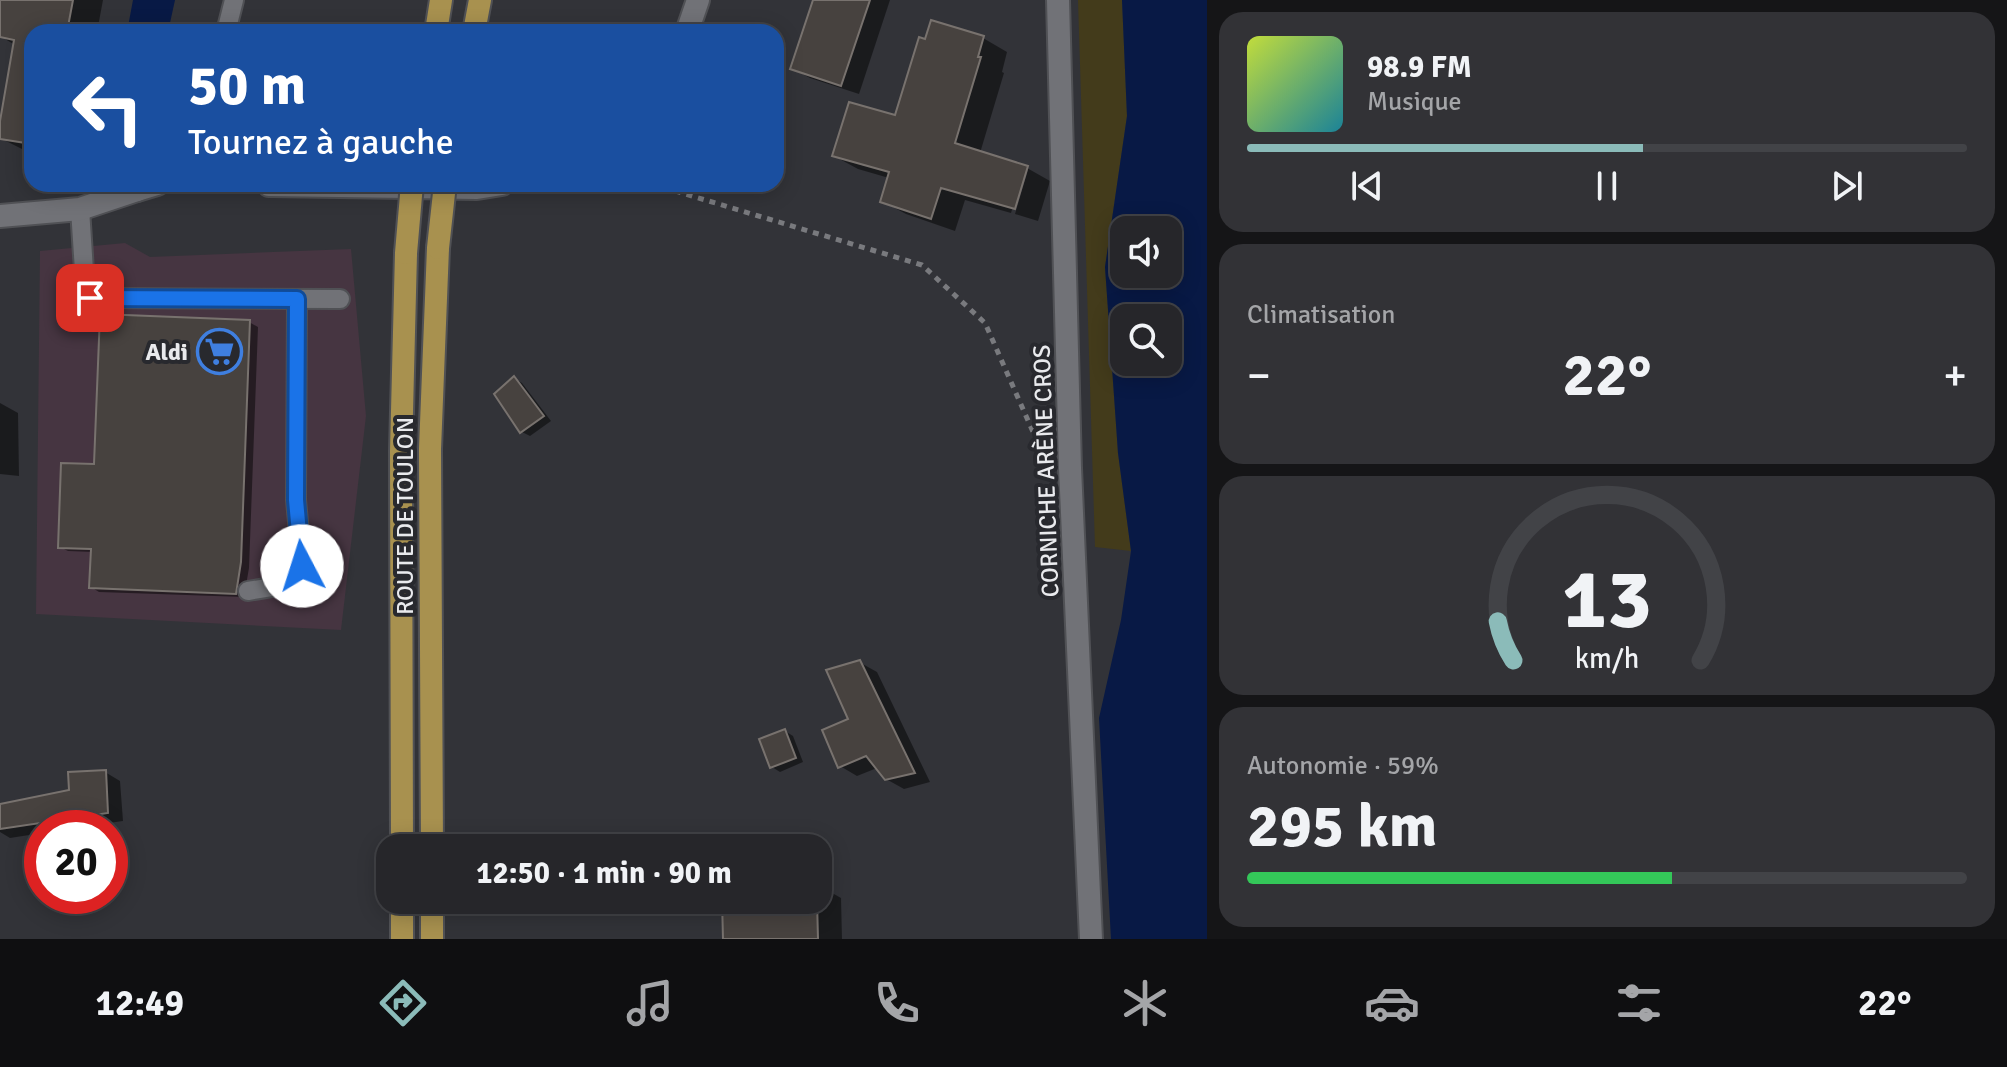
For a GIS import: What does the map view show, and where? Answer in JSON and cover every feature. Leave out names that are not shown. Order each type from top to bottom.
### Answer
[{"type":"main road","points":[[437,24],[441,0]]},
{"type":"main road","points":[[476,24],[480,0]]},
{"type":"main road","name":"ROUTE DE TOULON","points":[[402,834],[401,451],[406,253],[411,192]]},
{"type":"main road","name":"ROUTE DE TOULON","points":[[432,834],[430,449],[438,248],[444,192]]},
{"type":"main road","points":[[402,914],[402,939]]},
{"type":"main road","points":[[432,914],[432,939]]},
{"type":"street","points":[[690,24],[698,0]]},
{"type":"street","name":"CORNICHE ARÈNE CROS","points":[[1058,0],[1070,468],[1091,939]]},
{"type":"street","points":[[0,216],[80,209],[128,192]]},
{"type":"lane","points":[[228,24],[234,0]]},
{"type":"lane","points":[[80,209],[85,286],[90,298],[340,299]]},
{"type":"lane","points":[[248,591],[290,584],[302,566],[296,500],[297,299]]},
{"type":"path","points":[[679,192],[922,265],[985,323],[1049,467],[1070,468]]},
{"type":"shaded area","points":[[125,243],[150,257],[351,249],[366,416],[341,630],[36,614],[40,251]]},
{"type":"sand","points":[[1078,0],[1122,0],[1127,116],[1110,216],[1105,267],[1110,376],[1113,376],[1118,453],[1131,551],[1095,547]]},
{"type":"water","points":[[133,0],[175,0],[170,24],[128,24]]},
{"type":"water","points":[[1122,0],[1207,0],[1207,939],[1111,939],[1099,718],[1121,620],[1131,551],[1118,453],[1113,376],[1182,376],[1182,304],[1110,304],[1110,339],[1105,267],[1110,233],[1110,288],[1182,288],[1182,216],[1112,216],[1127,116]]},
{"type":"building","points":[[0,0],[73,0],[68,24],[24,24],[24,143],[0,139],[0,121],[14,40],[0,37]]},
{"type":"building","points":[[813,0],[870,0],[841,86],[790,69]]},
{"type":"building","points":[[931,20],[984,36],[978,57],[981,57],[955,143],[1028,166],[1015,209],[941,188],[931,219],[880,202],[889,172],[832,156],[849,102],[895,115],[919,37],[925,39]]},
{"type":"building","points":[[100,314],[250,320],[241,562],[236,594],[89,588],[91,549],[58,548],[61,463],[94,464]]},
{"type":"building","points":[[514,376],[544,416],[520,433],[494,394]]},
{"type":"building","points":[[860,660],[915,773],[885,780],[866,756],[838,768],[822,730],[848,719],[826,670]]},
{"type":"building","points":[[785,729],[796,758],[770,768],[759,739]]},
{"type":"building","points":[[106,770],[108,810],[24,810],[24,825],[0,829],[0,804],[69,790],[68,772]]},
{"type":"building","points":[[722,914],[817,914],[818,939],[723,939]]},
{"type":"place","name":"Aldi","points":[[219,352]]},
{"type":"route","points":[[90,298],[297,299],[296,500],[302,566]]}]
